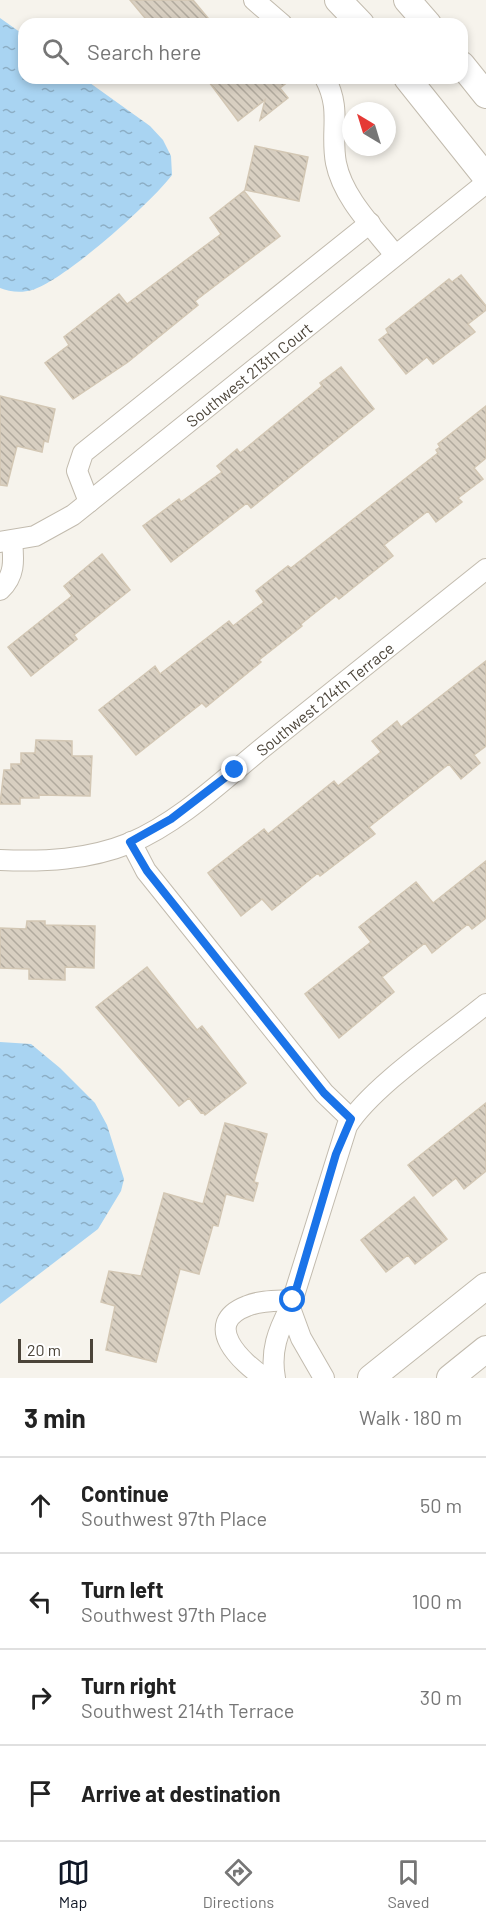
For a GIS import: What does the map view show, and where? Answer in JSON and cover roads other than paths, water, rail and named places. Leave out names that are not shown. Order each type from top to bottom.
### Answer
[{"type":"street","points":[[254,0],[275,18]]},
{"type":"street","points":[[338,0],[355,18]]},
{"type":"street","points":[[407,0],[423,18]]},
{"type":"street","points":[[468,72],[486,95]]},
{"type":"street","points":[[328,84],[335,100],[334,150],[340,178],[395,255]]},
{"type":"street","points":[[412,84],[486,177]]},
{"type":"street","name":"Southwest 213th Court","points":[[6,542],[50,530],[89,502],[486,183]]},
{"type":"street","points":[[89,502],[77,471],[83,453],[370,223]]},
{"type":"street","points":[[0,590],[8,582],[14,566],[6,542]]},
{"type":"street","name":"Southwest 214th Terrace","points":[[0,860],[61,859],[104,852],[154,830],[195,801],[486,569]]},
{"type":"street","points":[[130,842],[161,890],[324,1093],[351,1119]]},
{"type":"street","points":[[275,1378],[276,1335],[292,1304],[336,1154],[351,1119],[380,1090],[486,1004]]},
{"type":"street","points":[[371,1378],[486,1286]]},
{"type":"street","points":[[265,1378],[230,1348],[225,1336],[226,1326],[236,1312],[244,1307],[292,1304]]},
{"type":"street","points":[[292,1304],[301,1338],[324,1378]]},
{"type":"street","points":[[450,1378],[486,1349]]},
{"type":"water","points":[[0,18],[18,31],[18,84],[91,84],[150,126],[163,140],[171,156],[172,175],[127,221],[65,272],[47,283],[24,292],[0,288]]},
{"type":"water","points":[[0,1042],[31,1044],[60,1068],[95,1103],[107,1125],[124,1179],[121,1191],[98,1229],[0,1304]]}]
